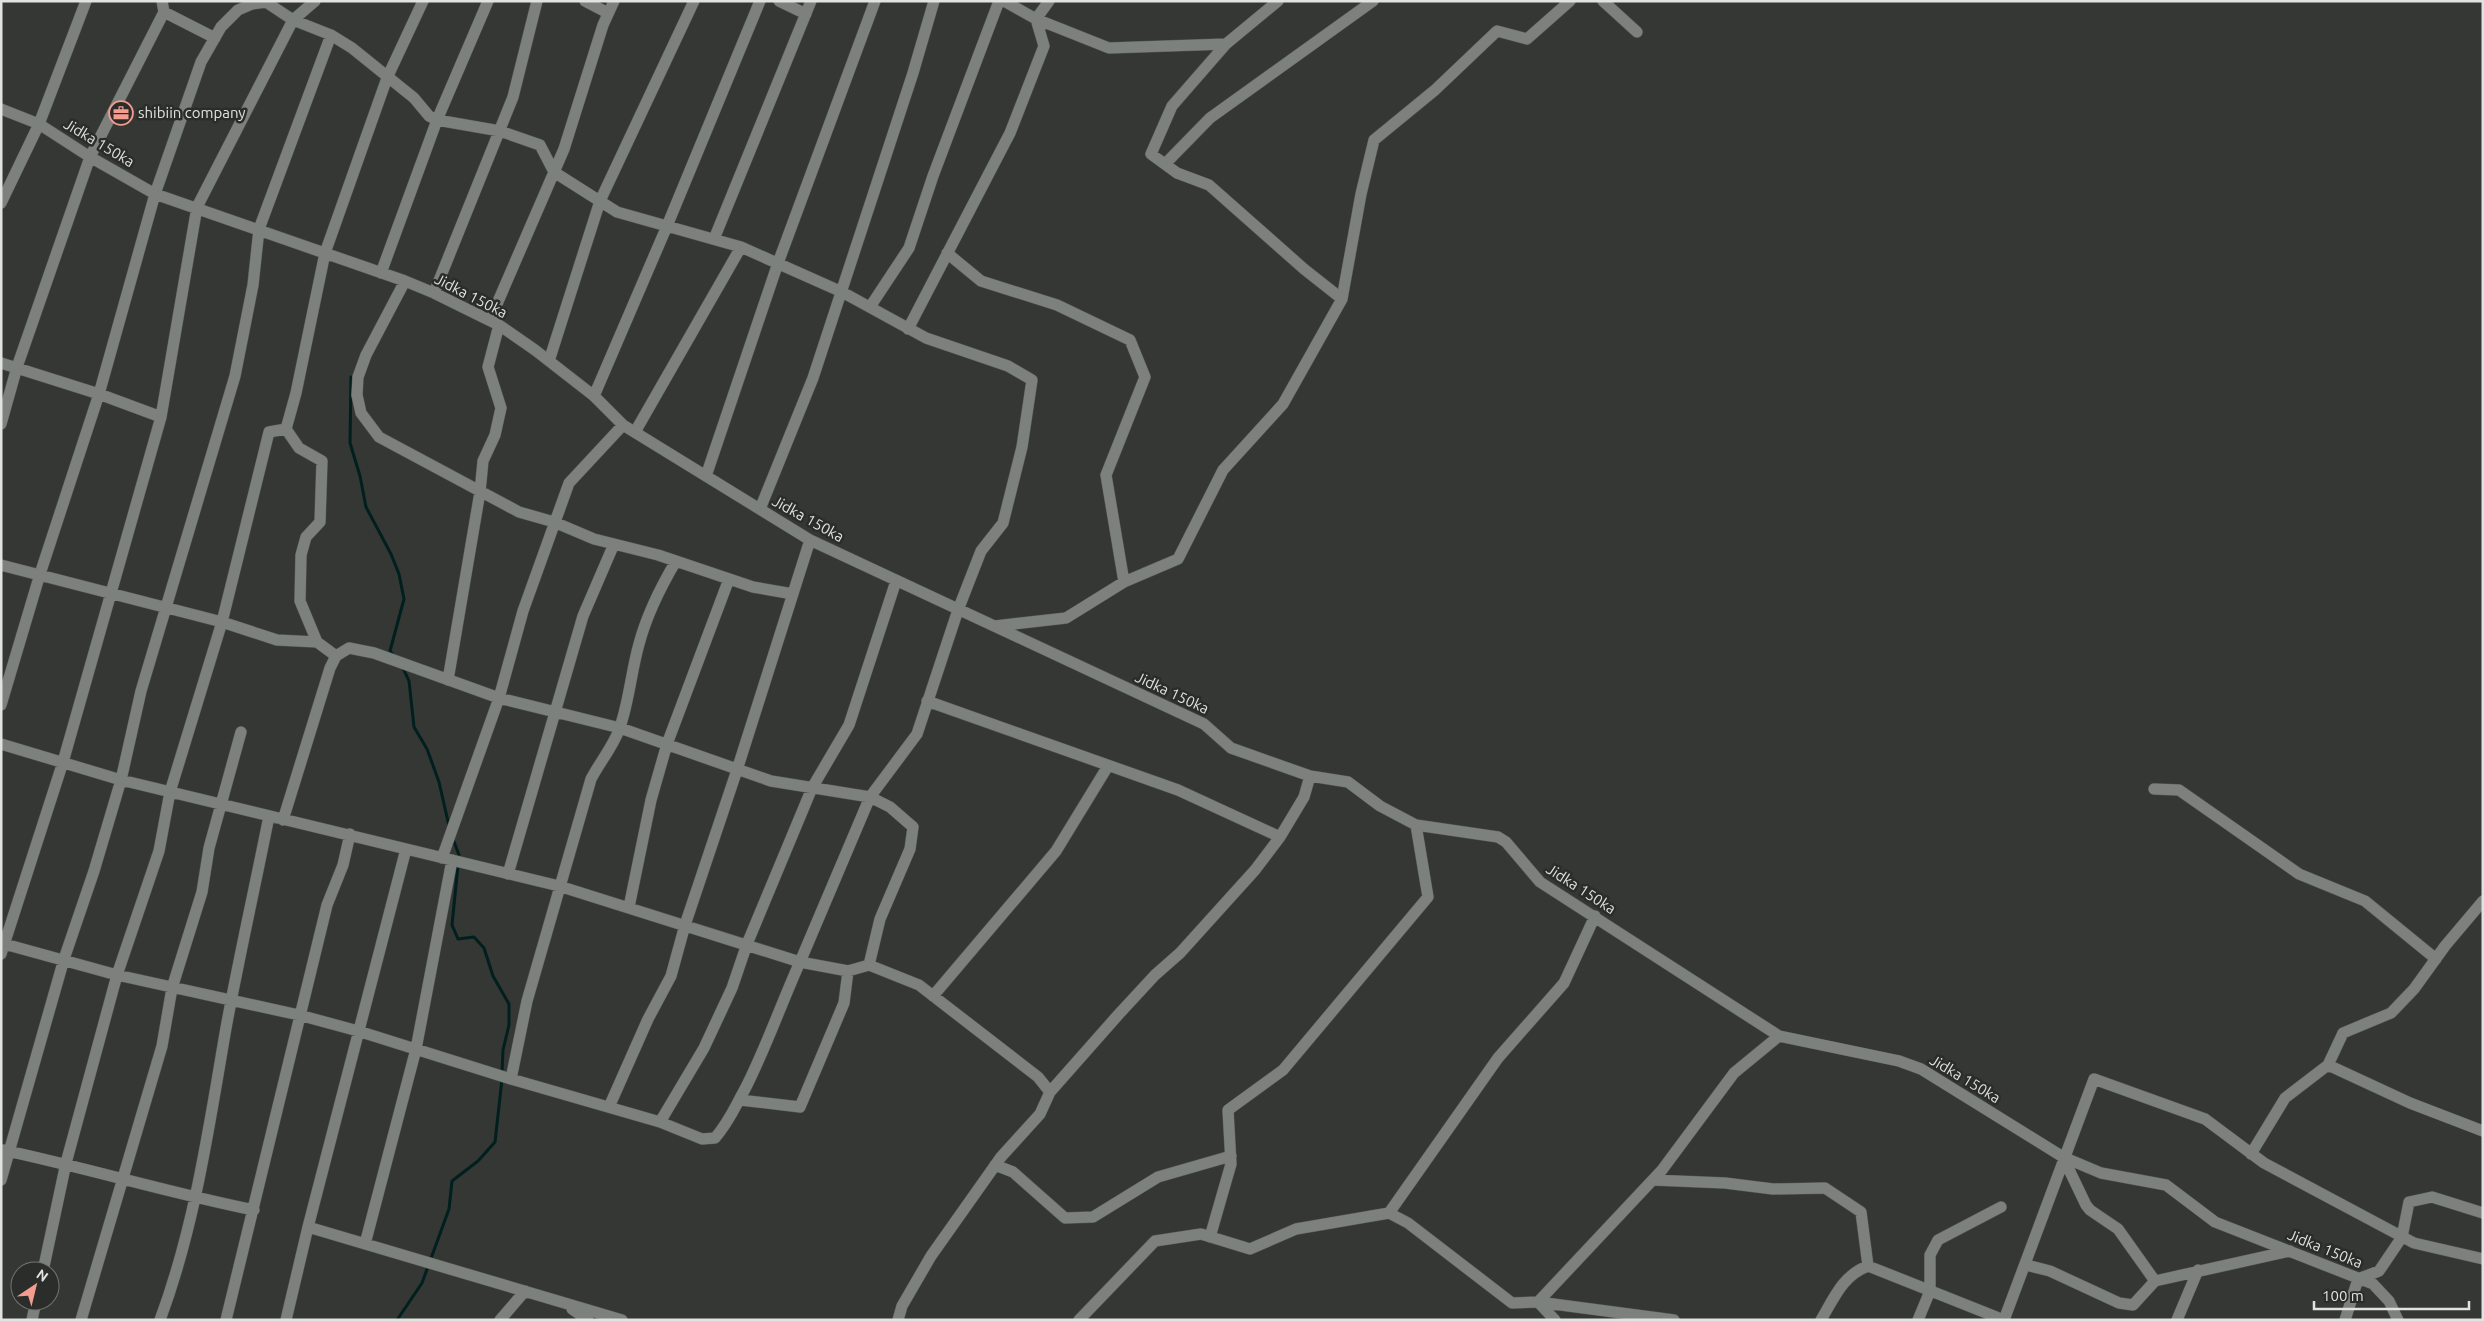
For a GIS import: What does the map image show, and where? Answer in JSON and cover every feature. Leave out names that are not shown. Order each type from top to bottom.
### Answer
[{"type":"street","points":[[1,203],[40,124],[86,1]]},
{"type":"street","points":[[1,705],[40,574],[99,394],[155,194],[201,62],[221,27],[238,10],[252,4],[266,2],[293,20],[331,35],[352,48],[414,98],[429,116],[436,120],[500,132],[540,145],[554,172],[617,212],[741,247],[842,292],[926,338],[1008,366],[1032,380],[1022,447],[1004,523],[981,551],[958,610],[917,734],[870,796],[787,996],[778,1012],[759,1063],[735,1112],[715,1138],[702,1139],[660,1122],[299,1015],[117,975],[64,959],[2,947],[63,762],[161,417],[197,207],[293,20],[315,1]]},
{"type":"street","points":[[336,656],[317,642],[300,601],[301,555],[306,537],[320,522],[322,461],[299,448],[286,429],[296,393],[325,253],[387,78],[422,1]]},
{"type":"street","points":[[381,273],[436,120],[488,1]]},
{"type":"street","points":[[434,293],[513,97],[537,1]]},
{"type":"street","points":[[586,1],[608,13]]},
{"type":"street","points":[[448,680],[480,492],[483,461],[494,435],[502,408],[488,367],[494,322],[564,148],[608,13],[614,1]]},
{"type":"street","points":[[549,361],[600,201],[694,1]]},
{"type":"street","points":[[594,396],[668,226],[760,1]]},
{"type":"street","points":[[778,1],[806,14]]},
{"type":"street","points":[[714,239],[811,1]]},
{"type":"street","points":[[706,476],[778,264],[875,1]]},
{"type":"street","points":[[760,509],[813,378],[934,1]]},
{"type":"street","points":[[870,307],[909,248],[933,176],[999,1]]},
{"type":"street","points":[[1004,1],[1036,19],[1109,48],[1226,44]]},
{"type":"street","points":[[1036,19],[1049,1]]},
{"type":"street","points":[[1278,1],[1226,44],[1172,106],[1151,154],[1177,173],[1209,184],[1304,269],[1342,300]]},
{"type":"street","points":[[1165,164],[1210,118],[1373,1]]},
{"type":"street","points":[[993,627],[1066,618],[1124,582],[1178,558],[1223,470],[1283,404],[1342,300],[1361,194],[1374,140],[1435,90],[1497,31],[1528,39],[1570,1]]},
{"type":"street","points":[[1603,1],[1637,32]]},
{"type":"street","points":[[1,424],[17,368],[90,157],[163,7],[215,38]]},
{"type":"street","points":[[908,329],[1010,133],[1044,46],[1036,19]]},
{"type":"street","points":[[1,1180],[5,1151],[64,959],[94,871],[121,780],[142,691],[166,606],[235,376],[253,285],[259,229],[331,35]]},
{"type":"street","name":"Jidka 150ka","points":[[1,109],[40,124],[90,157],[155,194],[197,207],[404,281],[434,293],[494,322],[594,396],[623,425],[810,540],[1204,724],[1231,748],[1310,776],[1348,782],[1380,806],[1416,826],[1498,837],[1506,842],[1535,878],[1779,1036],[1899,1061],[1921,1069],[2063,1157],[2101,1174],[2166,1185],[2215,1222],[2373,1284],[2389,1301],[2398,1320]]},
{"type":"street","points":[[635,432],[741,247]]},
{"type":"street","points":[[947,253],[981,281],[1057,305],[1130,340],[1145,377],[1106,475],[1124,582]]},
{"type":"street","points":[[404,281],[366,355],[358,377],[357,395],[361,413],[379,437],[519,512],[554,522],[594,539],[676,561],[753,587],[793,594]]},
{"type":"street","points":[[1,363],[99,394],[161,417]]},
{"type":"street","points":[[365,1244],[416,1049],[447,859],[498,698],[523,611],[569,483],[623,425]]},
{"type":"street","points":[[45,1261],[66,1163],[117,975],[159,851],[170,792],[222,622],[269,432],[286,429]]},
{"type":"street","points":[[609,1107],[648,1019],[671,976],[810,540]]},
{"type":"street","points":[[508,874],[583,616],[614,544]]},
{"type":"street","points":[[511,1079],[527,1001],[591,779],[601,761],[610,751],[620,728],[638,645],[650,609],[676,561]]},
{"type":"street","points":[[1,564],[111,594],[166,606],[277,640],[317,642]]},
{"type":"street","points":[[629,907],[651,800],[667,744],[729,579]]},
{"type":"street","points":[[660,1122],[704,1048],[732,988],[747,944],[812,788],[849,725],[896,581]]},
{"type":"street","points":[[283,820],[330,668],[336,656],[349,648],[374,653],[498,698],[620,728],[771,781],[870,796],[890,808],[913,827],[910,849],[880,918],[869,965]]},
{"type":"street","points":[[927,701],[1178,790],[1280,837]]},
{"type":"street","points":[[81,1320],[162,1046],[172,988],[202,892],[209,848],[241,732]]},
{"type":"street","points":[[1,744],[121,780],[559,886],[800,962],[848,971],[869,965],[919,985],[1038,1077],[1050,1092]]},
{"type":"street","points":[[933,996],[1056,851],[1108,766]]},
{"type":"street","points":[[898,1320],[902,1306],[931,1256],[995,1165],[1040,1114],[1050,1092],[1149,981],[1198,933],[1255,870],[1280,837],[1304,797],[1310,776]]},
{"type":"street","points":[[2154,789],[2179,790],[2299,874],[2365,901],[2436,959]]},
{"type":"street","points":[[160,1320],[174,1282],[196,1198],[231,1001],[268,816]]},
{"type":"street","points":[[1210,1237],[1231,1164],[1228,1110],[1283,1070],[1428,897],[1416,826]]},
{"type":"street","points":[[226,1320],[327,905],[343,865],[350,834]]},
{"type":"street","points":[[286,1320],[308,1227],[406,849]]},
{"type":"street","points":[[2251,1154],[2285,1098],[2328,1066],[2342,1033],[2391,1013],[2414,990],[2436,959],[2483,901]]},
{"type":"street","points":[[1389,1213],[1498,1058],[1564,983],[1596,916]]},
{"type":"street","points":[[740,1100],[800,1107],[844,1003],[848,971]]},
{"type":"street","points":[[1538,1302],[1653,1180],[1734,1073],[1779,1036]]},
{"type":"street","points":[[2328,1066],[2410,1103],[2483,1131]]},
{"type":"street","points":[[1821,1320],[1846,1278],[1856,1270],[1868,1266],[2004,1320],[2026,1265],[2063,1157],[2094,1079],[2205,1118],[2264,1163],[2414,1243],[2483,1259]]},
{"type":"street","points":[[5,1151],[66,1163],[196,1198],[254,1210]]},
{"type":"street","points":[[995,1165],[1013,1172],[1065,1218],[1093,1217],[1158,1177],[1231,1156]]},
{"type":"street","points":[[2063,1157],[2090,1210],[2118,1230],[2155,1281]]},
{"type":"street","points":[[1653,1180],[1725,1183],[1773,1189],[1825,1188],[1858,1207],[1861,1212],[1868,1266]]},
{"type":"street","points":[[2344,1320],[2358,1279],[2379,1271],[2402,1237],[2408,1202],[2432,1197],[2483,1213]]},
{"type":"street","points":[[1918,1320],[1930,1290],[1930,1255],[1938,1240],[2002,1207]]},
{"type":"street","points":[[1079,1320],[1155,1241],[1201,1234],[1250,1249],[1296,1229],[1389,1213],[1408,1224],[1512,1303],[1538,1302],[1674,1320]]},
{"type":"street","points":[[308,1227],[622,1320]]},
{"type":"street","points":[[2026,1265],[2050,1271],[2119,1303],[2133,1305],[2155,1281],[2198,1270],[2292,1251]]},
{"type":"street","points":[[2177,1320],[2198,1270]]},
{"type":"street","points":[[500,1320],[525,1291]]},
{"type":"street","points":[[560,1302],[588,1320]]},
{"type":"street","points":[[1538,1302],[1555,1320]]},
{"type":"waterway","points":[[351,377],[350,443],[360,476],[366,507],[391,554],[399,574],[404,599],[390,651],[393,655]]},
{"type":"waterway","points":[[402,666],[409,681],[414,727],[427,749],[439,782],[449,826]]},
{"type":"waterway","points":[[453,839],[459,855],[452,925],[458,939],[474,937],[484,948],[493,976],[509,1004],[509,1025],[503,1050],[502,1073]]},
{"type":"waterway","points":[[397,1320],[422,1283],[449,1209],[452,1181],[478,1161],[495,1142],[502,1079]]},
{"type":"place","name":"shibiin company","points":[[121,113]]}]
